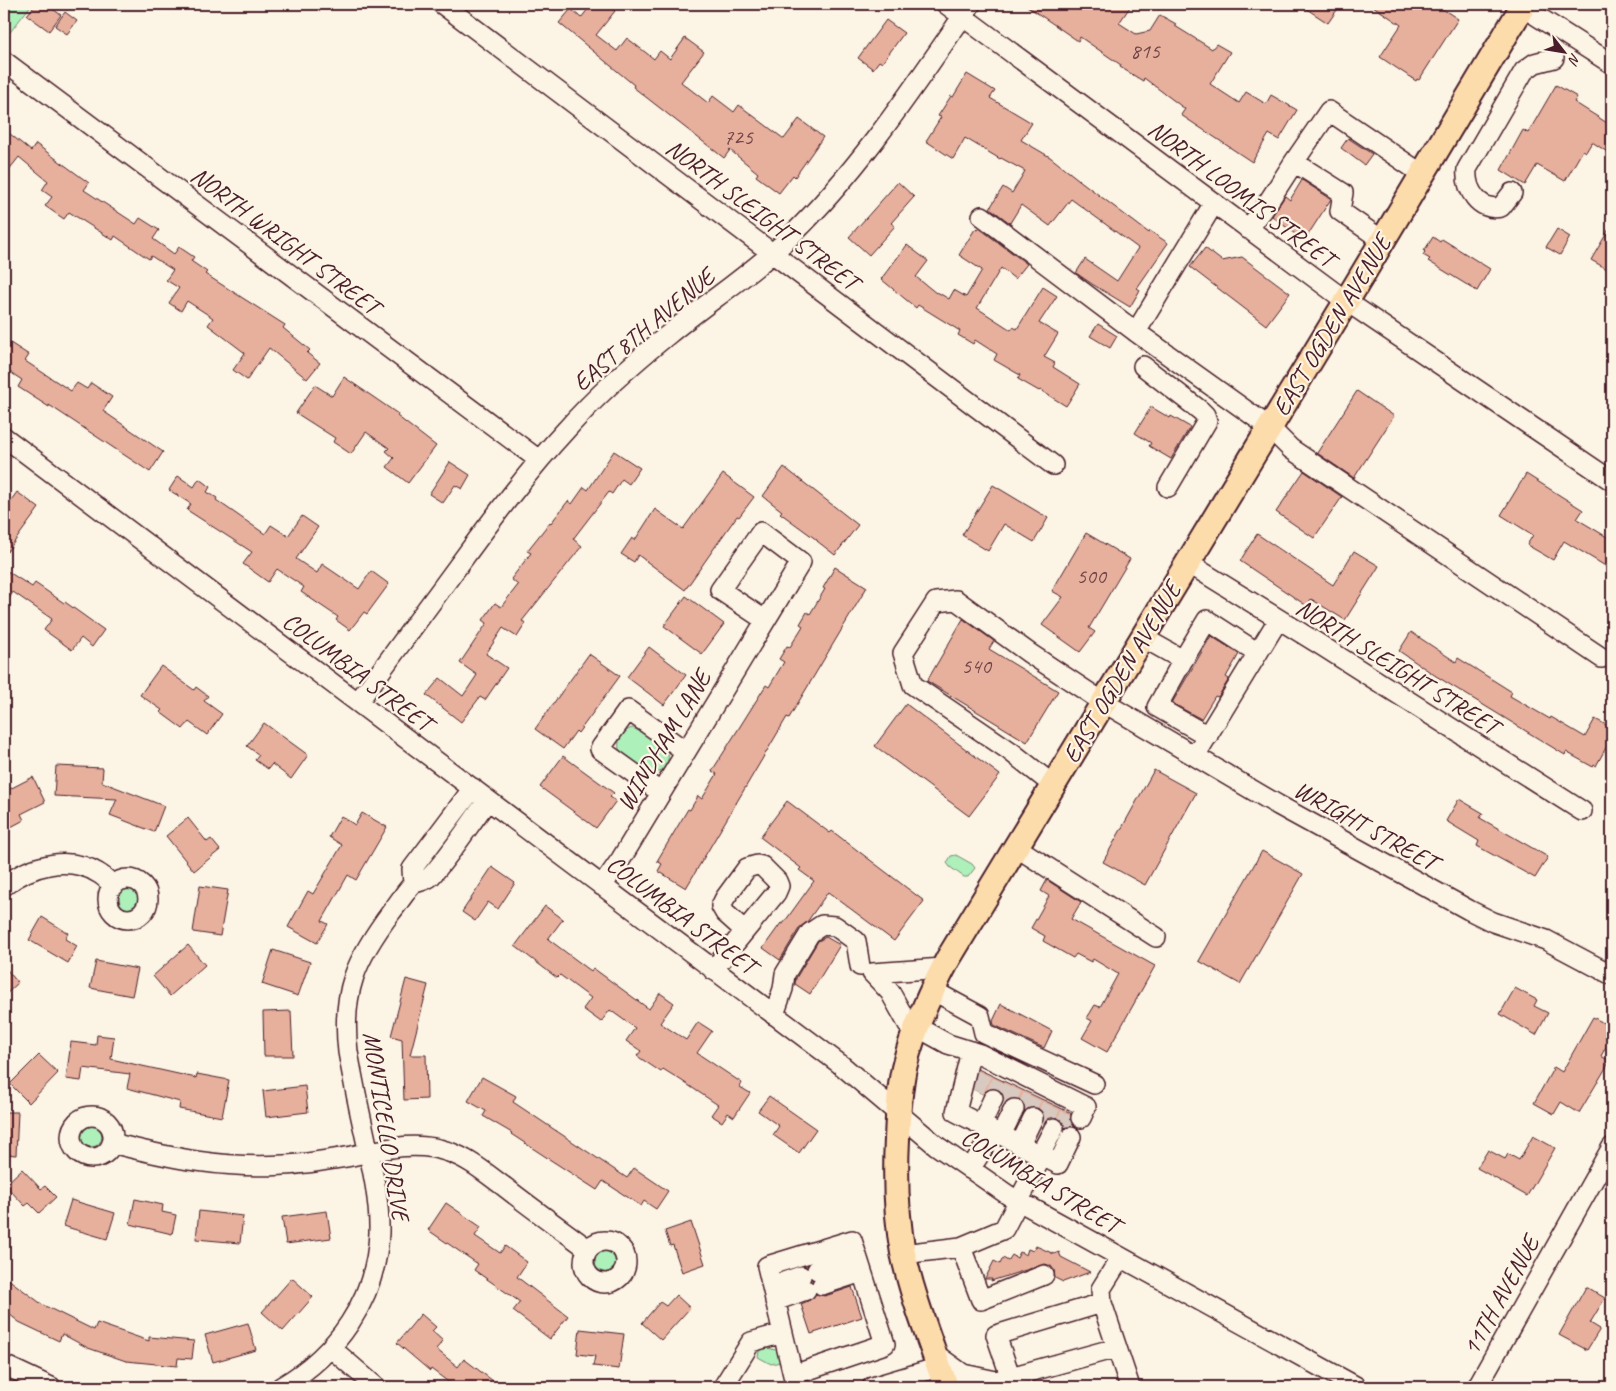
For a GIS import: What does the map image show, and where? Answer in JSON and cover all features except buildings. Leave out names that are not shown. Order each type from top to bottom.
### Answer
[{"type":"main road","name":"EAST OGDEN AVENUE","points":[[940,1369],[917,1303],[904,1254],[897,1211],[895,1177],[898,1111],[904,1066],[915,1031],[932,990],[1053,785],[1422,174],[1521,5]]},
{"type":"street","name":"NORTH SLEIGHT STREET","points":[[442,4],[1053,464]]},
{"type":"street","name":"NORTH LOOMIS STREET","points":[[946,4],[967,10],[1214,203],[1346,301],[1612,481]]},
{"type":"street","points":[[1521,5],[1612,64]]},
{"type":"street","name":"EAST 8TH AVENUE","points":[[358,702],[490,523],[539,460],[566,429],[636,361],[788,239],[816,210],[858,162],[902,105],[967,10]]},
{"type":"street","name":"NORTH WRIGHT STREET","points":[[4,60],[539,460]]},
{"type":"street","points":[[1468,185],[1485,155],[1547,60],[1530,66],[1524,71],[1467,169],[1466,179],[1468,185],[1477,199],[1489,207],[1501,207],[1512,193]]},
{"type":"street","points":[[1248,229],[1263,210],[1329,111],[1422,174]]},
{"type":"street","points":[[1294,162],[1343,193],[1340,212],[1382,240]]},
{"type":"street","points":[[1136,332],[1214,203]]},
{"type":"street","points":[[982,216],[1136,332],[1270,427],[1291,449],[1602,658]]},
{"type":"street","points":[[1143,366],[1205,416],[1206,421],[1168,487]]},
{"type":"street","name":"COLUMBIA STREET","points":[[4,437],[846,1068],[937,1146],[1019,1200],[1357,1387]]},
{"type":"street","name":"WINDHAM LANE","points":[[602,886],[801,562],[761,532],[720,590],[765,620]]},
{"type":"street","name":"NORTH SLEIGHT STREET","points":[[1188,563],[1582,811]]},
{"type":"street","name":"WRIGHT STREET","points":[[1053,785],[1010,751],[913,685],[903,653],[936,602],[956,600],[1029,653],[1103,702],[1278,805],[1469,910],[1493,922],[1546,940],[1612,975]]},
{"type":"street","points":[[1208,736],[1157,707],[1207,620],[1258,653]]},
{"type":"street","points":[[1195,756],[1278,620]]},
{"type":"street","points":[[1142,637],[1183,660]]},
{"type":"street","points":[[660,792],[600,749],[628,710],[686,751]]},
{"type":"street","name":"MONTICELLO DRIVE","points":[[413,884],[412,869],[473,788]]},
{"type":"street","name":"MONTICELLO DRIVE","points":[[281,1387],[321,1359],[332,1348],[351,1322],[367,1290],[377,1251],[379,1232],[378,1201],[348,1052],[345,1018],[350,987],[362,956],[373,938],[413,884],[429,879],[488,800]]},
{"type":"street","points":[[1016,847],[1156,937]]},
{"type":"street","points":[[4,886],[25,872],[53,864],[82,866],[99,873],[114,886]]},
{"type":"street","points":[[774,1015],[783,989],[785,974],[810,933],[822,925],[835,926],[856,941],[860,966]]},
{"type":"street","points":[[713,970],[744,930]]},
{"type":"street","points":[[944,968],[872,973],[890,992],[915,1031],[971,1051],[1033,1088]]},
{"type":"street","points":[[932,990],[980,1016],[984,1033],[1094,1084]]},
{"type":"street","points":[[971,1051],[956,1112],[1058,1164],[1023,1114]]},
{"type":"street","points":[[1008,1138],[1023,1114]]},
{"type":"street","points":[[970,1169],[982,1151],[1008,1138],[1023,1114]]},
{"type":"street","points":[[904,1254],[961,1247],[1004,1228],[1019,1200],[1008,1138],[1023,1114]]},
{"type":"street","points":[[112,1143],[165,1157],[230,1165],[311,1163],[395,1147],[430,1147],[461,1157],[588,1249]]},
{"type":"street","name":"11TH AVENUE","points":[[1477,1387],[1612,1147]]},
{"type":"street","points":[[852,1240],[859,1260],[885,1344],[795,1381],[767,1266],[852,1240]]},
{"type":"street","points":[[961,1247],[981,1300],[1044,1275]]},
{"type":"street","points":[[1121,1257],[1102,1289],[1102,1303],[1130,1387]]},
{"type":"street","points":[[772,1290],[859,1260]]},
{"type":"street","points":[[1003,1383],[996,1335],[1102,1303]]},
{"type":"street","points":[[723,1387],[751,1342],[784,1333]]},
{"type":"street","points":[[332,1348],[376,1387]]},
{"type":"street","points":[[872,1387],[940,1369],[1003,1383],[1116,1348]]},
{"type":"street","points":[[4,1365],[51,1387]]},
{"type":"green space","points":[[4,4],[32,4],[4,40]]},
{"type":"green space","points":[[632,728],[652,739],[668,754],[665,766],[660,772],[646,771],[619,749],[621,736]]},
{"type":"green space","points":[[460,819],[462,821],[421,878],[417,875]]},
{"type":"green space","points":[[956,855],[972,864],[975,868],[968,877],[964,877],[947,863],[951,856]]},
{"type":"green space","points":[[130,888],[138,891],[141,899],[138,907],[130,910],[122,907],[119,899],[122,891]]},
{"type":"green space","points":[[91,1125],[99,1128],[102,1136],[99,1144],[91,1147],[83,1144],[80,1136],[83,1128]]},
{"type":"green space","points":[[606,1251],[614,1254],[617,1262],[614,1270],[606,1273],[598,1270],[595,1262],[598,1254]]},
{"type":"green space","points":[[768,1348],[779,1351],[781,1362],[771,1364],[758,1357],[759,1351]]},
{"type":"tunnel","points":[[974,1090],[983,1071]]},
{"type":"tunnel","points":[[993,1099],[1002,1080]]},
{"type":"tunnel","points":[[1005,1105],[1013,1086]]},
{"type":"tunnel","points":[[1024,1114],[1033,1095]]},
{"type":"tunnel","points":[[1043,1123],[1052,1104]]},
{"type":"tunnel","points":[[1061,1132],[1071,1113]]},
{"type":"tunnel","points":[[798,1268],[815,1263]]}]
